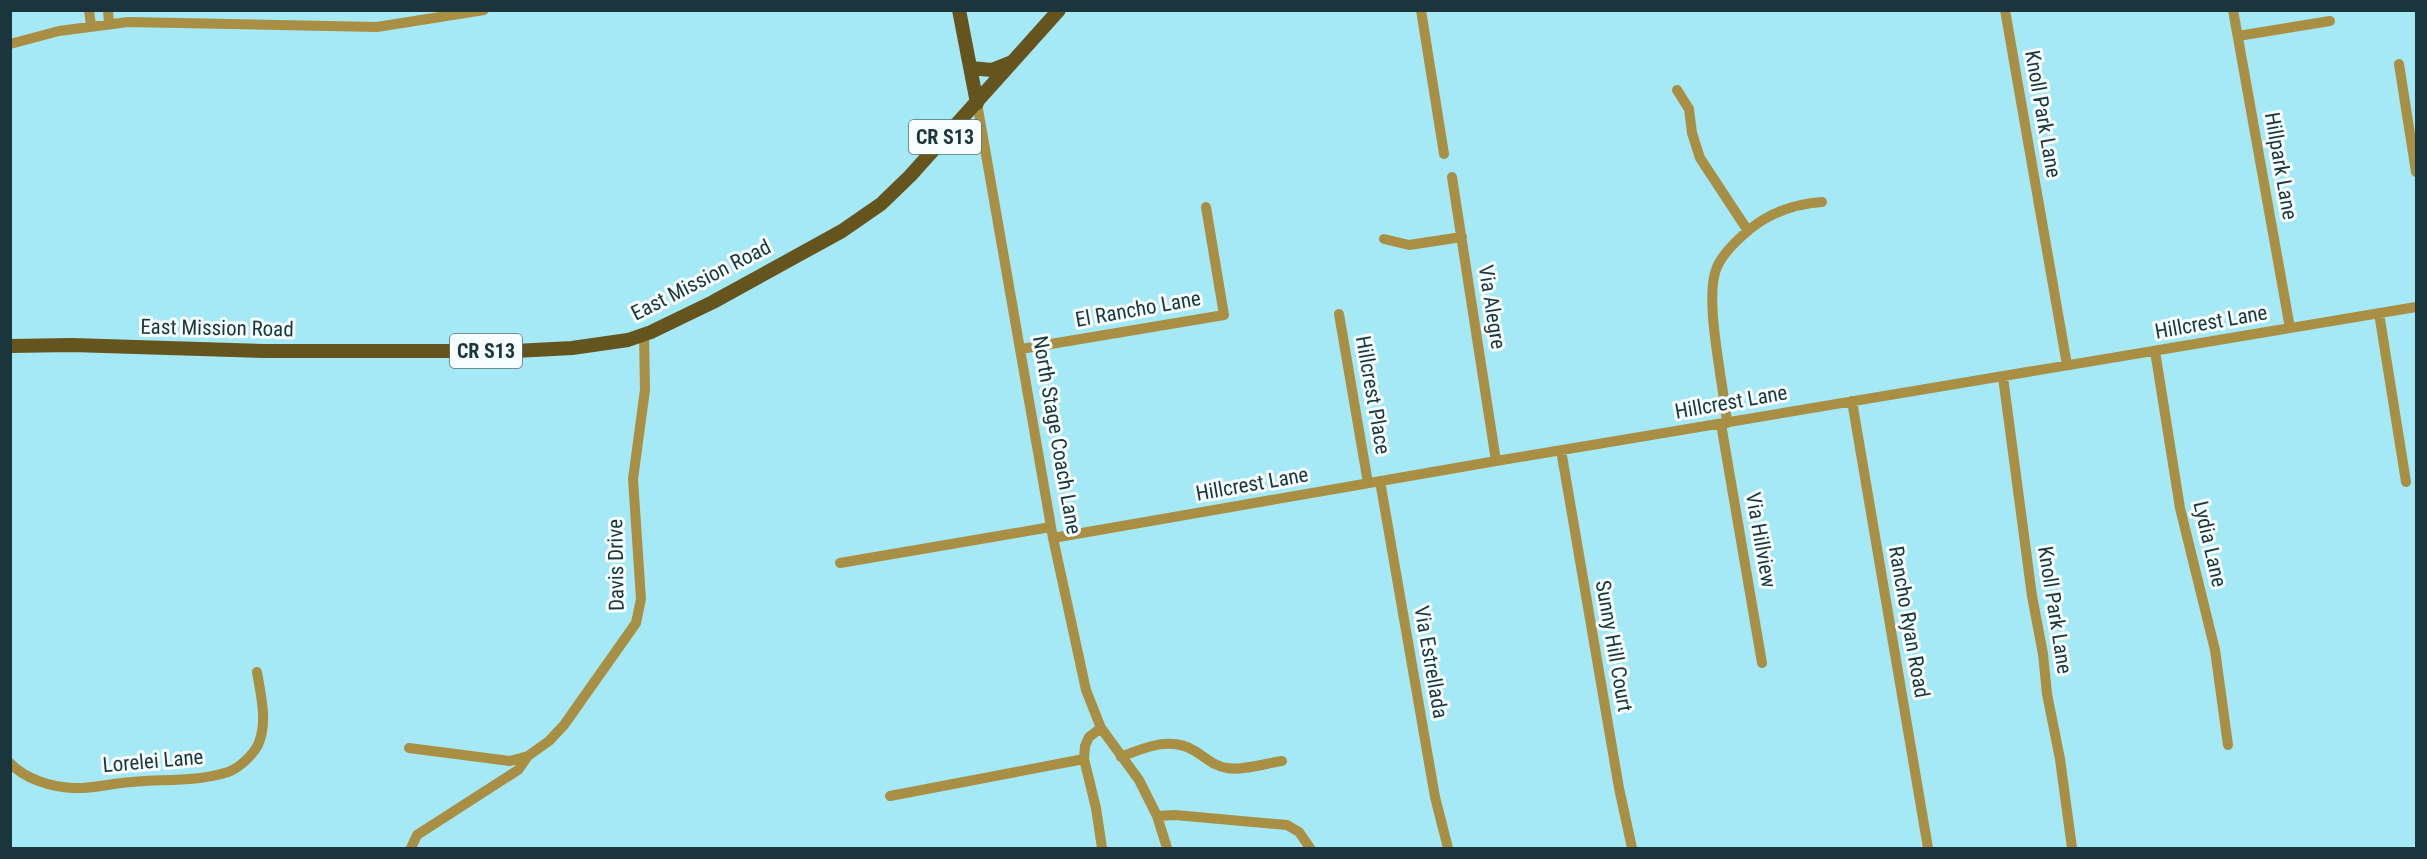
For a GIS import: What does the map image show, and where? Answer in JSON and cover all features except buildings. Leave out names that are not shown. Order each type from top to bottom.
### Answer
[{"type":"main road","name":"North Stage Coach Lane","points":[[959,10],[977,103]]},
{"type":"main road","name":"East Mission Road","points":[[10,346],[72,345],[264,351],[515,351],[592,346],[628,340],[713,302],[849,226],[881,204],[977,103],[1059,10]]},
{"type":"main road","points":[[971,68],[992,69],[1014,62]]},
{"type":"street","points":[[89,10],[91,26]]},
{"type":"street","points":[[108,10],[109,24]]},
{"type":"street","points":[[10,44],[59,31],[128,22],[377,27],[484,10]]},
{"type":"street","points":[[1421,10],[1444,154]]},
{"type":"street","name":"Knoll Park Lane","points":[[2006,10],[2067,365]]},
{"type":"street","name":"Hillpark Lane","points":[[2233,10],[2290,328]]},
{"type":"street","points":[[2238,36],[2330,21]]},
{"type":"street","points":[[2398,64],[2416,172]]},
{"type":"street","points":[[1677,90],[1689,109],[1692,133],[1700,158],[1748,231]]},
{"type":"street","name":"North Stage Coach Lane","points":[[977,103],[1052,533],[1086,690],[1101,728],[1138,780],[1157,816],[1167,849]]},
{"type":"street","name":"Via Alegre","points":[[1452,177],[1496,461]]},
{"type":"street","name":"Via Hillview","points":[[1762,663],[1724,423],[1711,301],[1716,268],[1748,231],[1762,219],[1797,204],[1822,202]]},
{"type":"street","name":"El Rancho Lane","points":[[1021,349],[1224,315],[1206,207]]},
{"type":"street","points":[[1384,239],[1409,245],[1462,237]]},
{"type":"street","name":"Hillcrest Lane","points":[[840,563],[1052,533],[1374,482],[2416,307]]},
{"type":"street","points":[[2379,313],[2406,482]]},
{"type":"street","name":"Hillcrest Place","points":[[1339,314],[1374,482]]},
{"type":"street","name":"Davis Drive","points":[[411,849],[417,835],[518,770],[528,756],[549,741],[564,724],[636,623],[641,599],[633,479],[645,390],[644,334]]},
{"type":"street","name":"Lydia Lane","points":[[2155,351],[2180,508],[2216,650],[2228,745]]},
{"type":"street","name":"Knoll Park Lane","points":[[2003,376],[2032,596],[2043,654],[2047,694],[2060,759],[2072,849]]},
{"type":"street","name":"Rancho Ryan Road","points":[[1852,401],[1928,849]]},
{"type":"street","name":"Sunny Hill Court","points":[[1561,450],[1619,788],[1632,849]]},
{"type":"street","name":"Via Estrellada","points":[[1374,482],[1435,797],[1448,849]]},
{"type":"street","name":"Lorelei Lane","points":[[10,763],[18,771],[42,783],[73,788],[197,779],[230,772],[246,760],[258,745],[263,710],[257,672]]},
{"type":"street","points":[[1101,728],[1089,737],[1085,746],[1084,759],[1096,808],[1102,849]]},
{"type":"street","points":[[1121,757],[1146,748],[1180,743],[1212,763],[1229,769],[1282,761]]},
{"type":"street","points":[[409,748],[510,761],[528,756]]},
{"type":"street","points":[[890,796],[1084,759]]},
{"type":"street","points":[[1157,816],[1175,815],[1287,825],[1299,832],[1310,849]]}]
